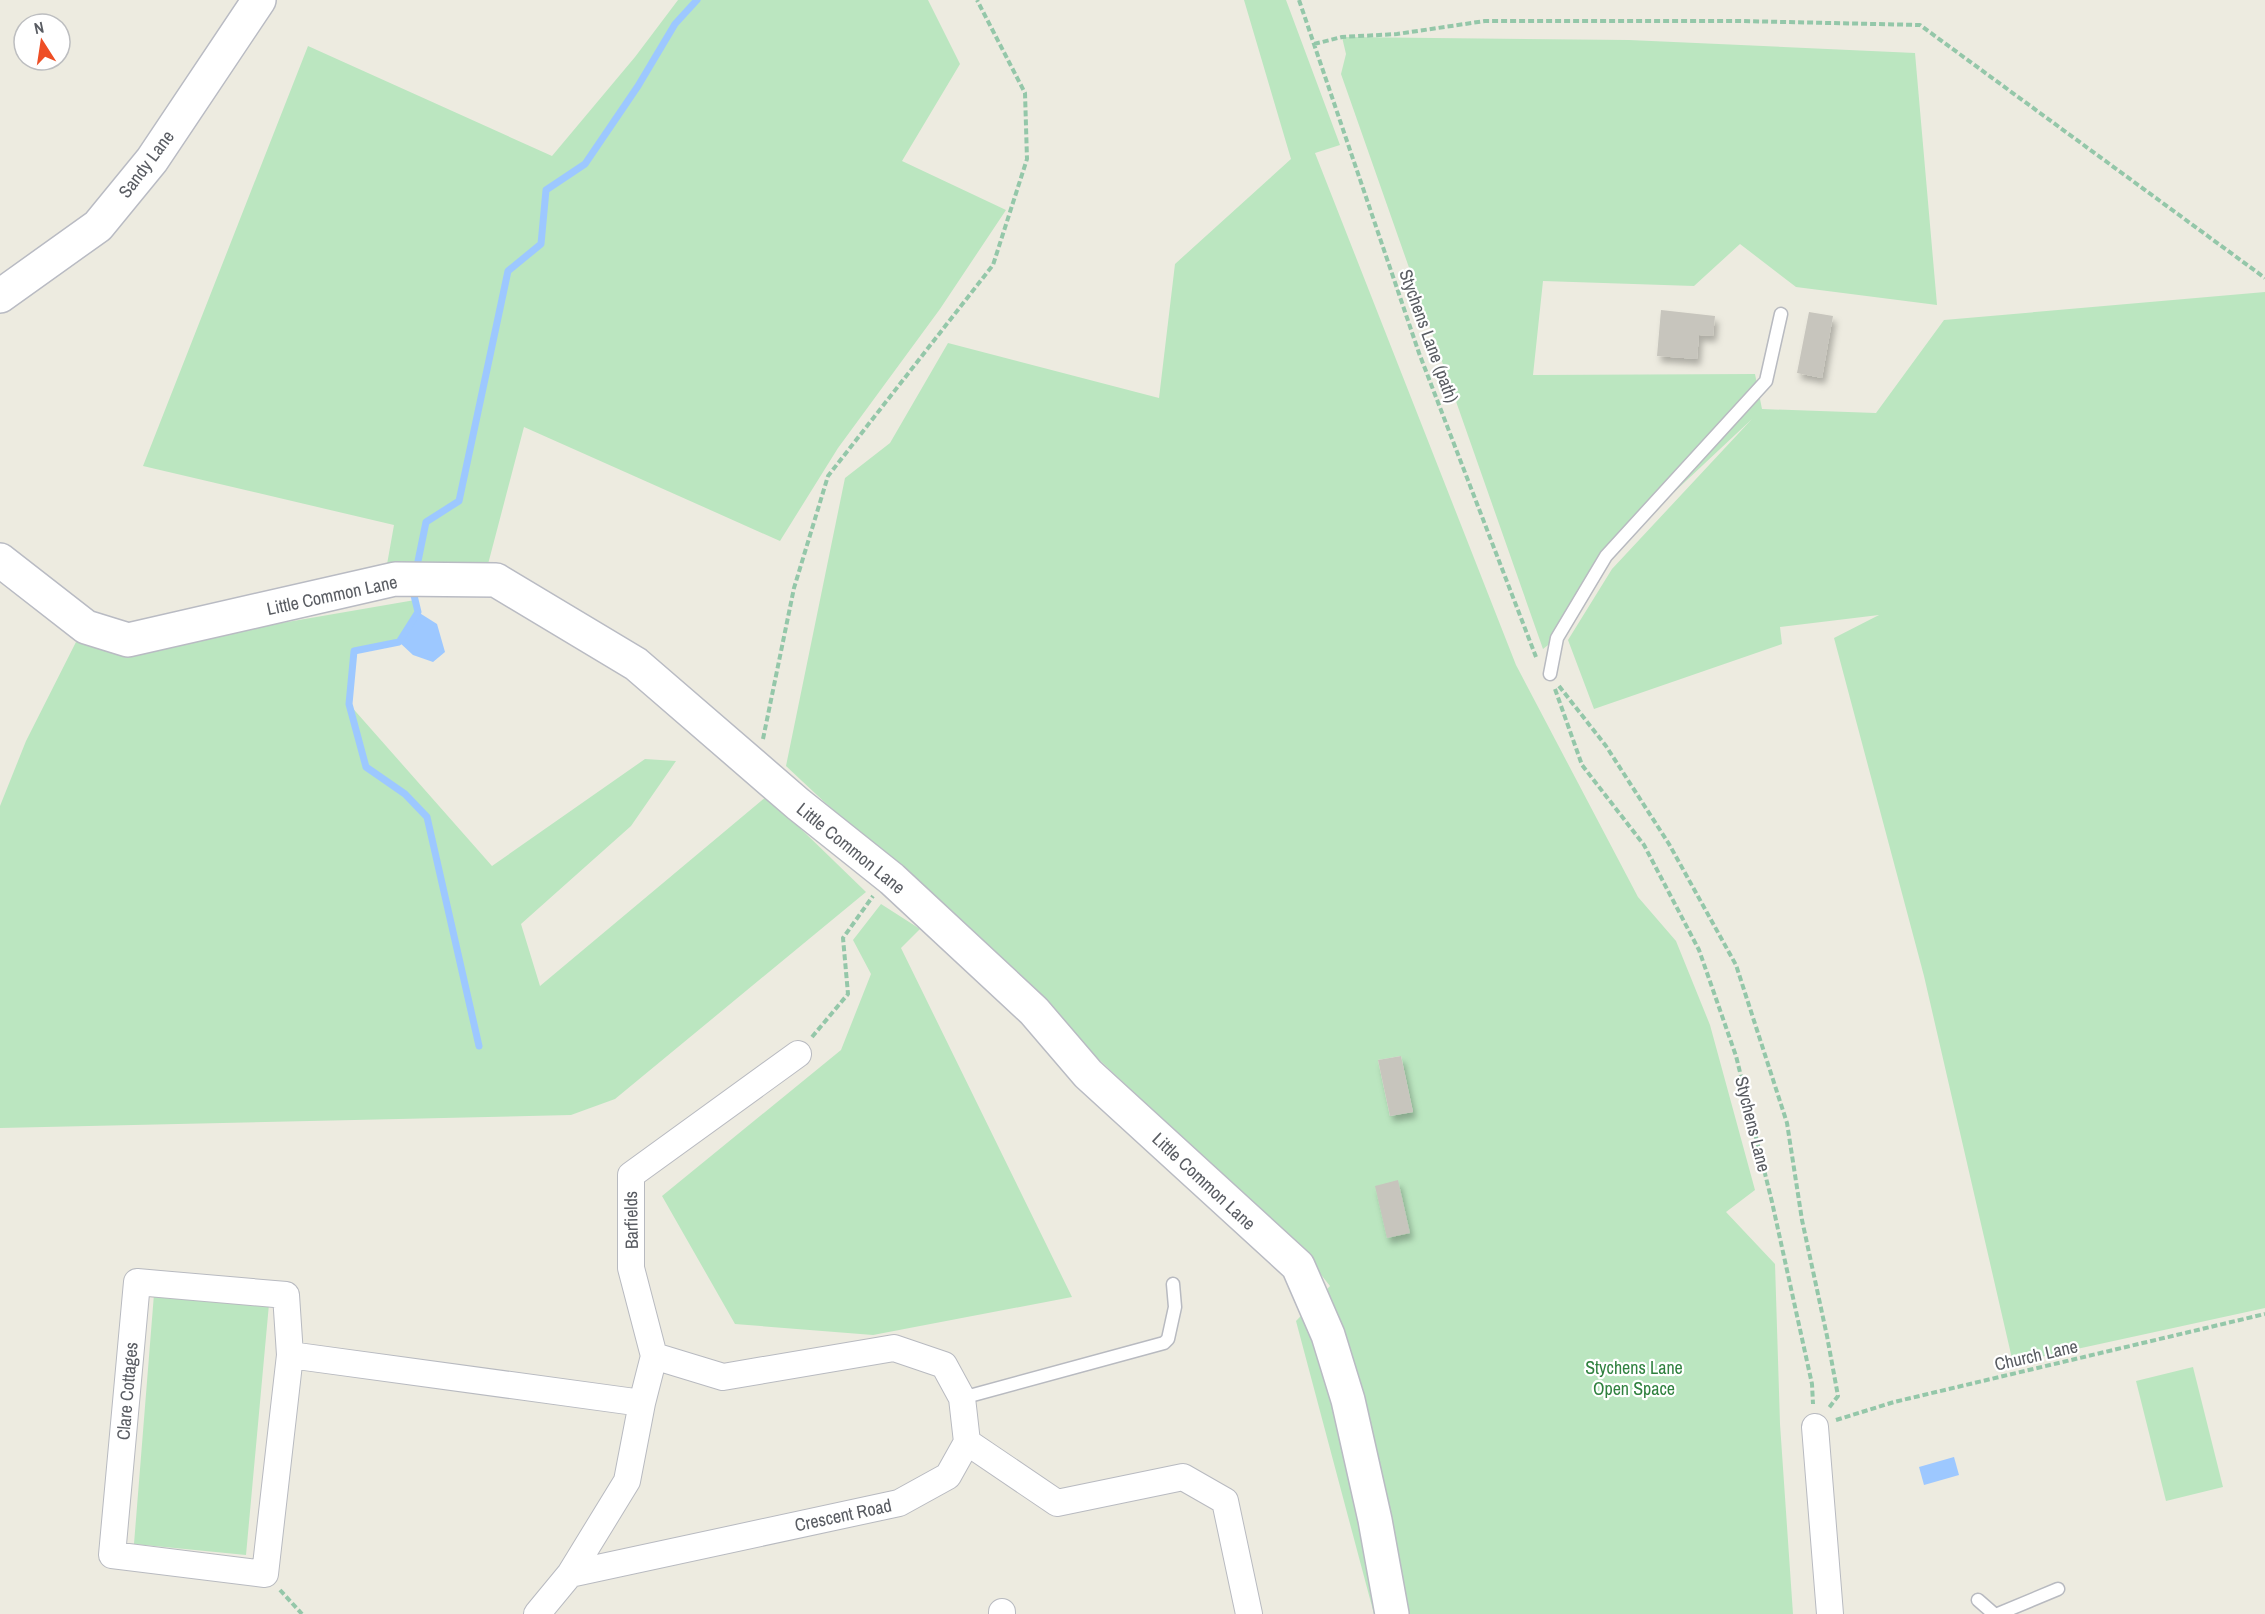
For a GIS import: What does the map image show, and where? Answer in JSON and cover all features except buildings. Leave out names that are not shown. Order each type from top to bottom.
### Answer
[{"type":"street","name":"Sandy Lane","points":[[0,296],[98,226],[152,160],[260,0]]},
{"type":"street","name":"Little Common Lane","points":[[0,560],[86,627],[128,640],[395,579],[496,580],[636,664],[756,769],[892,879],[1034,1011],[1088,1074],[1298,1266],[1328,1335],[1348,1400],[1375,1520],[1392,1614]]},
{"type":"street","name":"Barfields","points":[[537,1614],[570,1574],[627,1480],[654,1356],[632,1268],[631,1175],[798,1053]]},
{"type":"street","name":"Clare Cottages","points":[[138,1282],[286,1294],[290,1355],[266,1574],[112,1555],[138,1282]]},
{"type":"street","points":[[654,1356],[723,1377],[894,1348],[944,1365],[962,1398],[967,1443],[1057,1503],[1183,1477],[1225,1501],[1250,1614]]},
{"type":"street","points":[[290,1355],[642,1403]]},
{"type":"street","points":[[1815,1427],[1830,1614]]},
{"type":"street","name":"Crescent Road","points":[[570,1574],[899,1503],[948,1476],[967,1443]]},
{"type":"lane","points":[[1550,674],[1557,638],[1606,556],[1766,381],[1782,314]]},
{"type":"lane","points":[[962,1398],[1164,1343],[1168,1339],[1174,1315],[1173,1284]]},
{"type":"lane","points":[[1998,1614],[2058,1589]]},
{"type":"lane","points":[[1978,1600],[1994,1614]]},
{"type":"path","points":[[756,769],[794,588],[828,476],[993,265],[1027,159],[1025,93],[976,0]]},
{"type":"path","name":"Stychens Lane (path)","points":[[1299,0],[1419,353],[1537,657],[1550,674]]},
{"type":"path","points":[[1314,44],[1342,37],[1397,34],[1485,21],[1740,21],[1920,25],[2265,278]]},
{"type":"path","points":[[1550,674],[1606,746],[1669,844],[1736,965],[1787,1123],[1802,1220],[1838,1396],[1815,1427]]},
{"type":"path","name":"Stychens Lane","points":[[1550,674],[1582,765],[1644,845],[1699,950],[1733,1045],[1772,1202],[1809,1373],[1815,1427]]},
{"type":"path","points":[[798,1053],[848,994],[843,938],[872,897],[892,879]]},
{"type":"path","name":"Church Lane","points":[[1815,1427],[1894,1402],[2265,1314]]},
{"type":"path","points":[[266,1574],[302,1614]]},
{"type":"green space","points":[[678,0],[928,0],[960,64],[902,161],[1006,210],[940,309],[838,448],[780,541],[524,427],[487,568],[386,570],[394,525],[143,466],[308,46],[552,156],[635,57]]},
{"type":"green space","name":"Stychens Lane Open Space","points":[[1244,0],[1286,0],[1340,145],[1315,153],[1516,665],[1638,897],[1676,941],[1710,1025],[1755,1190],[1726,1212],[1775,1264],[1780,1424],[1793,1614],[1374,1614],[1296,1321],[1330,1286],[1299,1247],[786,766],[845,478],[890,443],[948,343],[1159,398],[1175,264],[1291,159]],"holes":[[[1401,1056],[1413,1112],[1390,1116],[1378,1060]]]},
{"type":"green space","points":[[1342,37],[1629,40],[1915,53],[1937,305],[1796,287],[1740,244],[1694,286],[1543,281],[1533,375],[1755,374],[1762,409],[1876,413],[1944,320],[2265,292],[2265,1308],[2013,1363],[1924,976],[1834,638],[1879,615],[1780,627],[1782,644],[1594,709],[1568,640],[1612,569],[1752,419],[1606,556],[1557,638],[1543,649],[1341,74],[1346,54]]},
{"type":"green space","points":[[415,600],[418,612],[399,642],[354,651],[349,704],[492,866],[645,759],[676,761],[631,826],[521,924],[540,986],[767,796],[866,892],[615,1099],[571,1115],[0,1128],[0,806],[26,741],[76,642],[136,648]]},
{"type":"green space","points":[[881,904],[920,929],[901,948],[1072,1297],[873,1335],[735,1324],[662,1196],[841,1050],[871,974],[853,940]]},
{"type":"green space","points":[[154,1294],[269,1304],[246,1555],[134,1544]]},
{"type":"green space","points":[[2193,1367],[2223,1487],[2166,1501],[2136,1381]]},
{"type":"water","points":[[418,612],[437,624],[445,652],[433,662],[413,655],[399,642]]},
{"type":"water","points":[[1954,1457],[1959,1475],[1924,1485],[1919,1467]]},
{"type":"waterway","points":[[416,571],[426,522],[459,501],[508,271],[541,244],[546,190],[585,164],[638,86],[675,24],[697,0]]},
{"type":"waterway","points":[[412,587],[418,612],[399,642],[354,651],[349,704],[366,767],[405,794],[427,817],[479,1046]]}]
